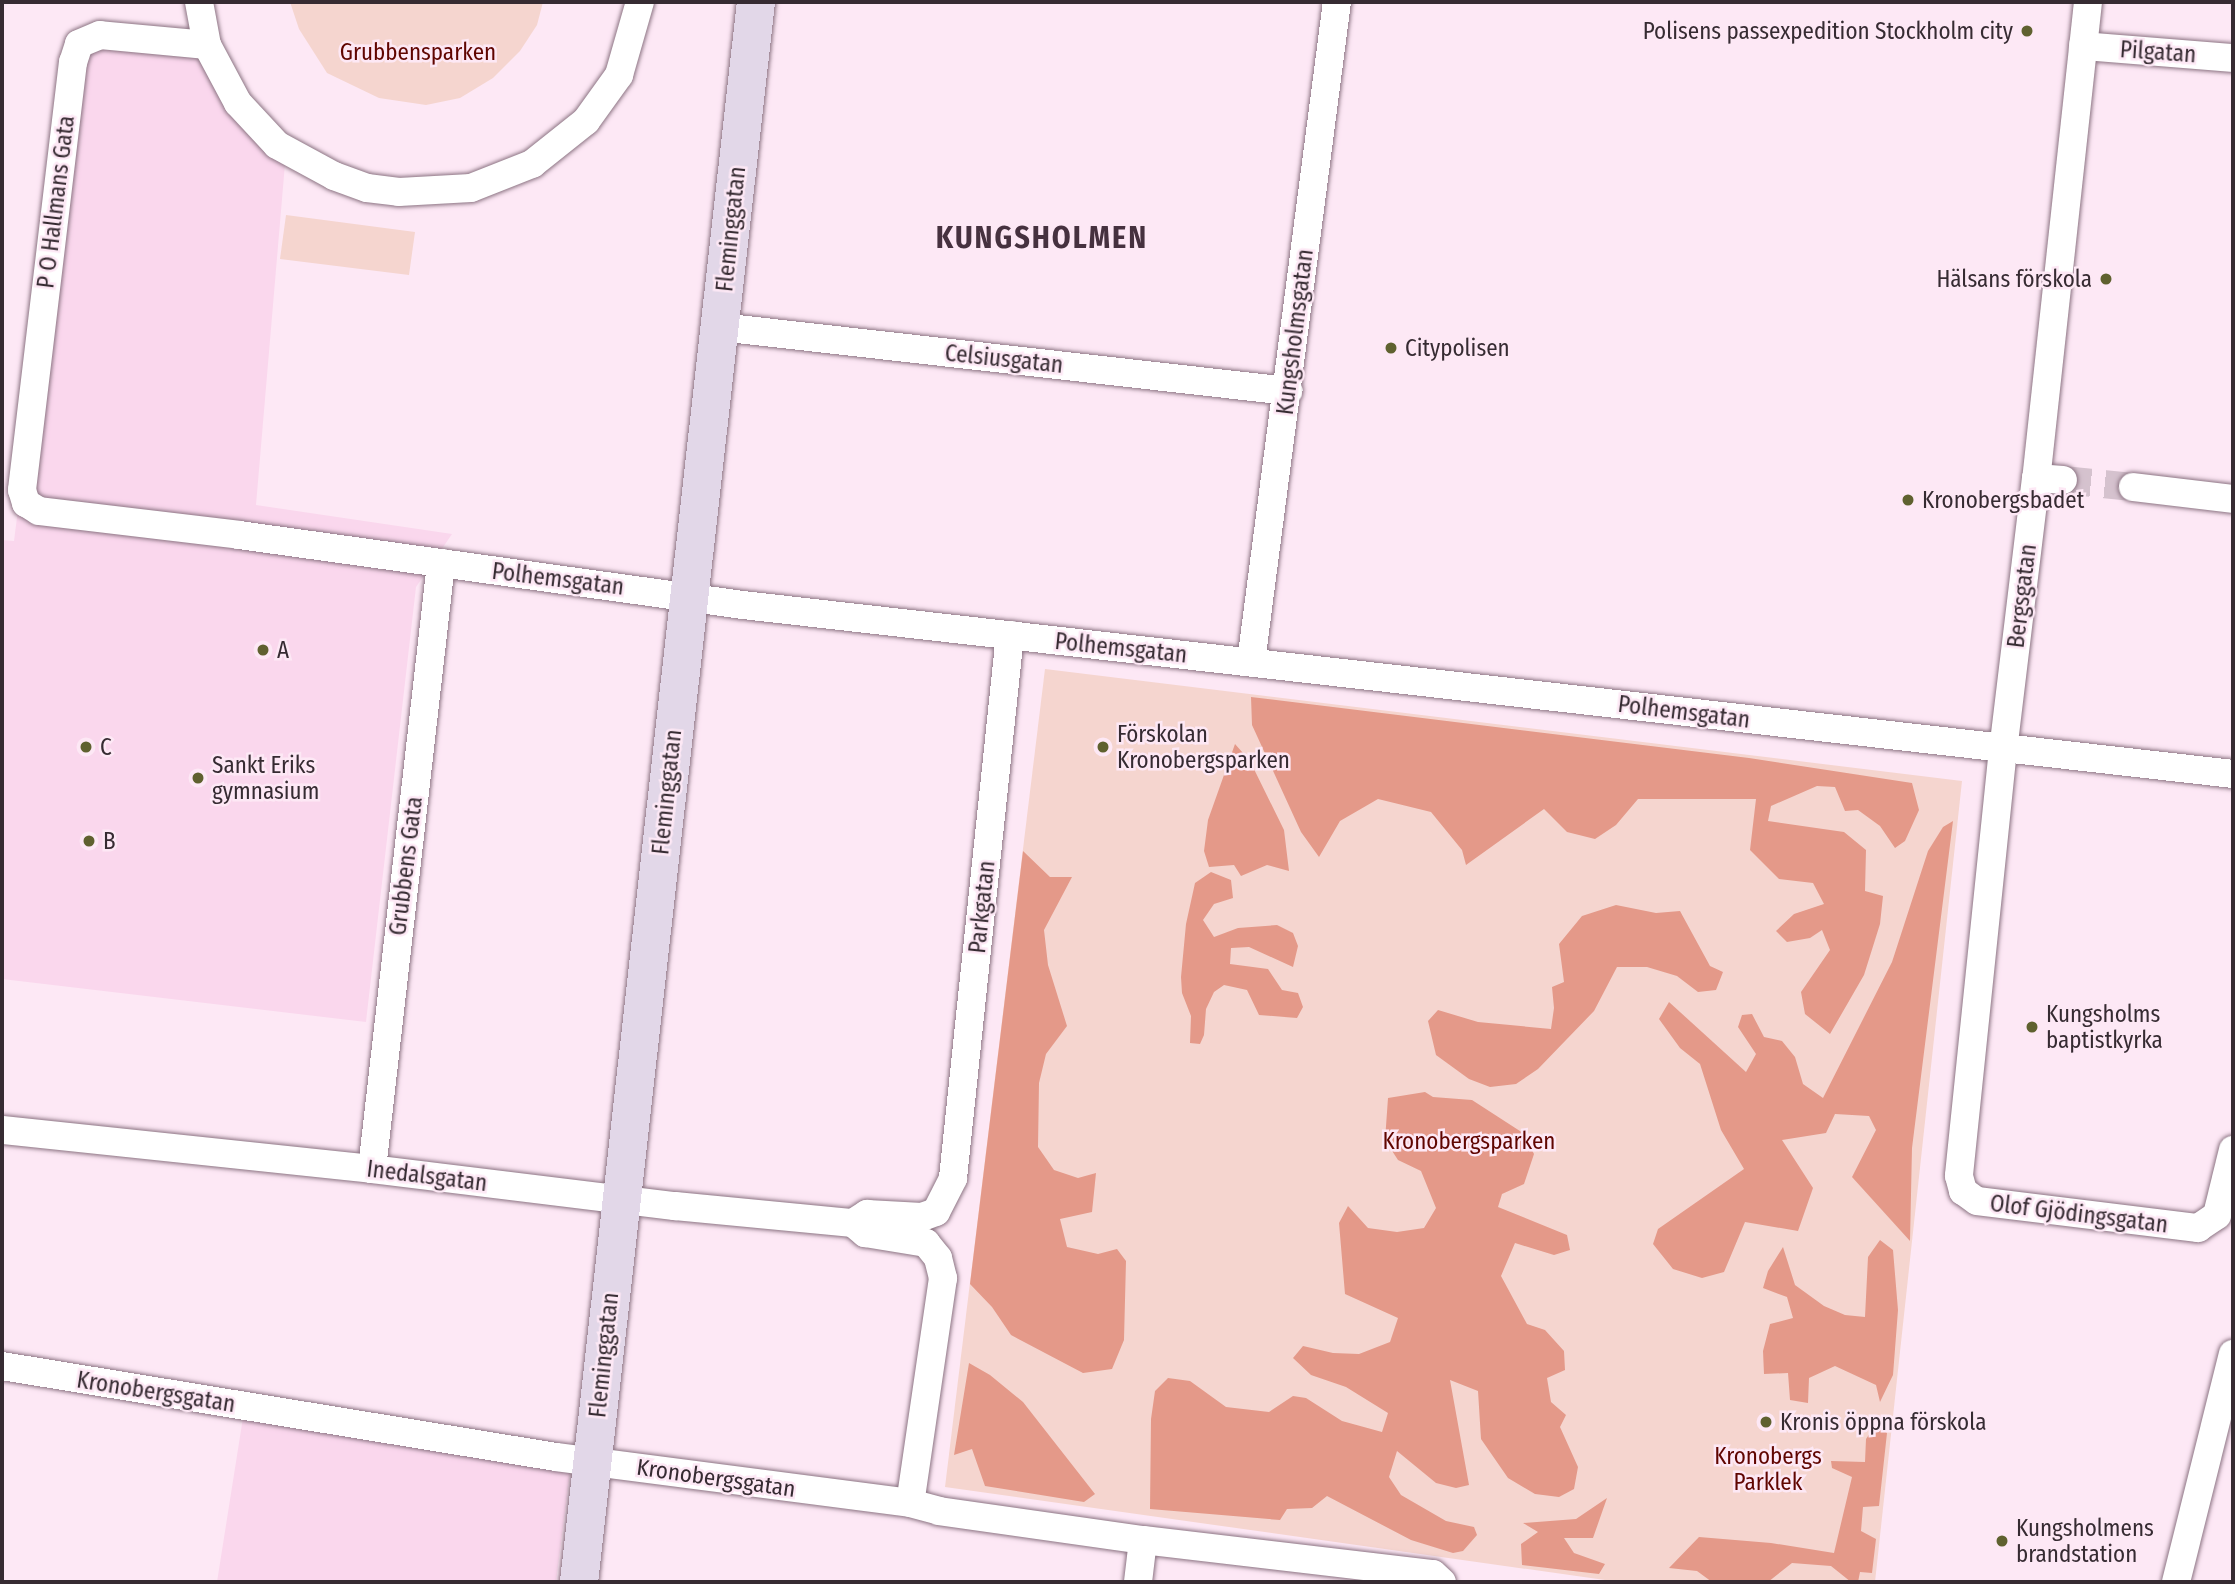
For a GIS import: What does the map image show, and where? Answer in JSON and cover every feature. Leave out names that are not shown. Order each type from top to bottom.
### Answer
[{"type":"street","points":[[199,2],[207,45],[238,103],[277,145],[334,176],[367,188],[435,192],[471,188],[533,164],[586,121],[619,75],[639,2]]},
{"type":"street","name":"Fleminggatan","points":[[731,329],[756,2]]},
{"type":"street","name":"Fleminggatan","points":[[579,1582],[605,1463],[731,329],[779,2]]},
{"type":"street","name":"Kungsholmsgatan","points":[[1251,662],[1337,2]]},
{"type":"street","name":"Bergsgatan","points":[[1963,1191],[1959,1176],[2003,748],[2050,479],[2088,2]]},
{"type":"street","name":"P O Hallmans Gata","points":[[22,489],[74,61],[79,44],[100,34],[207,45]]},
{"type":"street","name":"Pilgatan","points":[[2083,46],[2233,58]]},
{"type":"street","name":"Celsiusgatan","points":[[731,329],[1288,391]]},
{"type":"street","points":[[2133,487],[2233,499]]},
{"type":"street","name":"Polhemsgatan","points":[[22,489],[26,503],[38,511],[701,598],[2233,774]]},
{"type":"street","name":"Grubbens Gata","points":[[372,1169],[441,563]]},
{"type":"street","name":"Parkgatan","points":[[953,1178],[1010,635]]},
{"type":"street","name":"Inedalsgatan","points":[[2,1130],[853,1223],[865,1233],[926,1243],[938,1258],[943,1278],[910,1503]]},
{"type":"street","name":"Olof Gjödingsgatan","points":[[1963,1191],[1977,1201],[2198,1228],[2217,1215],[2233,1150]]},
{"type":"street","name":"Inedalsgatan","points":[[853,1223],[867,1214],[922,1217],[936,1212],[953,1178]]},
{"type":"street","points":[[2176,1582],[2233,1354]]},
{"type":"street","name":"Kronobergsgatan","points":[[2,1366],[605,1463],[910,1503],[939,1511],[1143,1540],[1438,1578]]},
{"type":"street","name":"Fleminggatan","points":[[605,1463],[605,1582]]},
{"type":"street","points":[[1138,1582],[1143,1540]]},
{"type":"shaded area","points":[[82,46],[206,47],[286,152],[256,505],[452,534],[416,587],[366,1022],[2,979],[2,540],[14,541],[75,62]]},
{"type":"shaded area","points":[[245,1405],[572,1457],[556,1582],[217,1582]]},
{"type":"green space","name":"Grubbensparken","points":[[290,2],[543,2],[537,25],[520,51],[493,78],[460,98],[426,105],[379,98],[327,73],[299,29]]},
{"type":"green space","points":[[286,215],[415,232],[409,275],[280,259]]},
{"type":"green space","name":"Kronobergsparken","points":[[1045,669],[1962,781],[1875,1582],[1619,1582],[945,1487]]},
{"type":"green space","points":[[1251,697],[1749,758],[1912,783],[1919,810],[1905,841],[1895,848],[1880,826],[1858,810],[1845,811],[1835,787],[1817,786],[1771,806],[1768,821],[1844,832],[1866,850],[1865,891],[1883,896],[1880,924],[1864,975],[1830,1034],[1805,1014],[1801,992],[1830,950],[1822,930],[1810,938],[1787,942],[1776,931],[1794,914],[1824,904],[1813,883],[1779,879],[1750,850],[1756,799],[1638,799],[1616,825],[1595,839],[1567,832],[1544,809],[1466,865],[1462,850],[1431,812],[1378,799],[1340,821],[1319,857],[1301,832],[1252,725]]},
{"type":"green space","points":[[1235,744],[1250,761],[1284,830],[1289,871],[1267,865],[1241,876],[1234,865],[1209,867],[1204,851],[1208,820]]},
{"type":"green space","points":[[1953,821],[1912,1148],[1910,1241],[1852,1177],[1876,1130],[1869,1116],[1835,1114],[1826,1133],[1782,1140],[1813,1188],[1798,1231],[1745,1222],[1724,1272],[1702,1278],[1673,1269],[1653,1244],[1658,1229],[1744,1169],[1721,1130],[1700,1064],[1680,1048],[1659,1019],[1669,1002],[1746,1072],[1756,1054],[1738,1027],[1742,1015],[1752,1014],[1764,1037],[1782,1041],[1795,1057],[1803,1084],[1823,1098],[1892,962],[1928,851],[1943,827]]},
{"type":"green space","points":[[1023,851],[1050,877],[1072,877],[1044,930],[1048,965],[1067,1026],[1046,1054],[1039,1083],[1038,1147],[1054,1170],[1078,1178],[1096,1173],[1092,1212],[1060,1219],[1067,1247],[1098,1254],[1117,1249],[1126,1261],[1124,1340],[1112,1369],[1083,1373],[1011,1335],[992,1307],[970,1284]]},
{"type":"green space","points":[[1211,872],[1231,880],[1233,898],[1214,904],[1203,920],[1214,937],[1238,928],[1277,925],[1293,933],[1298,946],[1293,967],[1249,947],[1231,948],[1230,964],[1268,969],[1282,990],[1298,993],[1303,1007],[1297,1018],[1259,1015],[1247,990],[1224,985],[1214,992],[1206,1009],[1204,1035],[1200,1044],[1190,1043],[1191,1016],[1182,993],[1181,977],[1186,924],[1195,883]]},
{"type":"green space","points":[[1616,905],[1656,913],[1680,911],[1710,966],[1723,972],[1716,990],[1698,992],[1677,976],[1647,967],[1617,967],[1594,1011],[1538,1069],[1516,1084],[1490,1087],[1469,1079],[1436,1055],[1428,1021],[1438,1010],[1478,1022],[1551,1029],[1554,1008],[1552,987],[1564,982],[1559,944],[1582,916]]},
{"type":"green space","points":[[1425,1092],[1433,1097],[1472,1100],[1523,1133],[1534,1154],[1524,1184],[1502,1194],[1498,1207],[1567,1235],[1570,1250],[1554,1255],[1515,1243],[1501,1276],[1527,1324],[1545,1330],[1564,1351],[1565,1370],[1547,1378],[1551,1402],[1566,1415],[1560,1427],[1578,1467],[1574,1489],[1559,1497],[1535,1494],[1508,1478],[1481,1439],[1478,1391],[1450,1380],[1469,1485],[1456,1488],[1436,1483],[1397,1451],[1389,1477],[1401,1495],[1446,1521],[1474,1527],[1477,1535],[1463,1551],[1453,1553],[1411,1540],[1327,1496],[1312,1508],[1287,1509],[1280,1520],[1150,1509],[1151,1419],[1155,1391],[1168,1378],[1190,1381],[1226,1407],[1269,1412],[1293,1396],[1306,1398],[1342,1421],[1382,1432],[1388,1413],[1346,1387],[1311,1375],[1293,1358],[1303,1346],[1333,1353],[1359,1354],[1390,1342],[1398,1318],[1345,1294],[1339,1223],[1348,1206],[1368,1228],[1397,1232],[1424,1228],[1436,1208],[1421,1171],[1398,1160],[1385,1140],[1388,1098]]},
{"type":"green space","points":[[1880,1240],[1893,1250],[1898,1310],[1893,1375],[1880,1402],[1876,1385],[1835,1366],[1809,1378],[1808,1403],[1790,1400],[1788,1373],[1764,1374],[1763,1351],[1770,1324],[1793,1318],[1787,1297],[1763,1288],[1768,1271],[1783,1247],[1795,1285],[1824,1306],[1845,1315],[1865,1317],[1868,1257]]},
{"type":"green space","points":[[969,1363],[990,1375],[1023,1402],[1095,1494],[1084,1502],[985,1486],[972,1449],[954,1455]]},
{"type":"green space","points":[[1877,1423],[1887,1433],[1879,1506],[1863,1507],[1861,1531],[1876,1539],[1872,1573],[1860,1572],[1858,1582],[1851,1582],[1831,1566],[1792,1563],[1768,1582],[1712,1582],[1697,1571],[1669,1568],[1699,1537],[1771,1543],[1834,1553],[1852,1477],[1832,1468],[1831,1461],[1865,1462],[1866,1439]]},
{"type":"green space","points":[[1607,1498],[1593,1538],[1564,1538],[1574,1553],[1605,1564],[1599,1574],[1522,1565],[1521,1544],[1538,1532],[1523,1523],[1576,1519]]},
{"type":"tunnel","points":[[2063,480],[2133,487]]},
{"type":"place","name":"Polisens passexpedition Stockholm city","points":[[2027,31]]},
{"type":"place","name":"Hälsans förskola","points":[[2106,279]]},
{"type":"place","name":"Citypolisen","points":[[1391,348]]},
{"type":"place","name":"Kronobergsbadet","points":[[1908,500]]},
{"type":"place","name":"A","points":[[263,650]]},
{"type":"place","name":"C","points":[[86,747]]},
{"type":"place","name":"Förskolan Kronobergsparken","points":[[1103,747]]},
{"type":"place","name":"Sankt Eriks gymnasium","points":[[198,778]]},
{"type":"place","name":"B","points":[[89,841]]},
{"type":"place","name":"Kungsholms baptistkyrka","points":[[2032,1027]]},
{"type":"place","name":"Kronis öppna förskola","points":[[1766,1422]]},
{"type":"place","name":"Kungsholmens brandstation","points":[[2002,1541]]},
{"type":"district","name":"KUNGSHOLMEN","points":[[1042,238]]},
{"type":"park label","name":"Kronobergs Parklek","points":[[1768,1469]]}]
